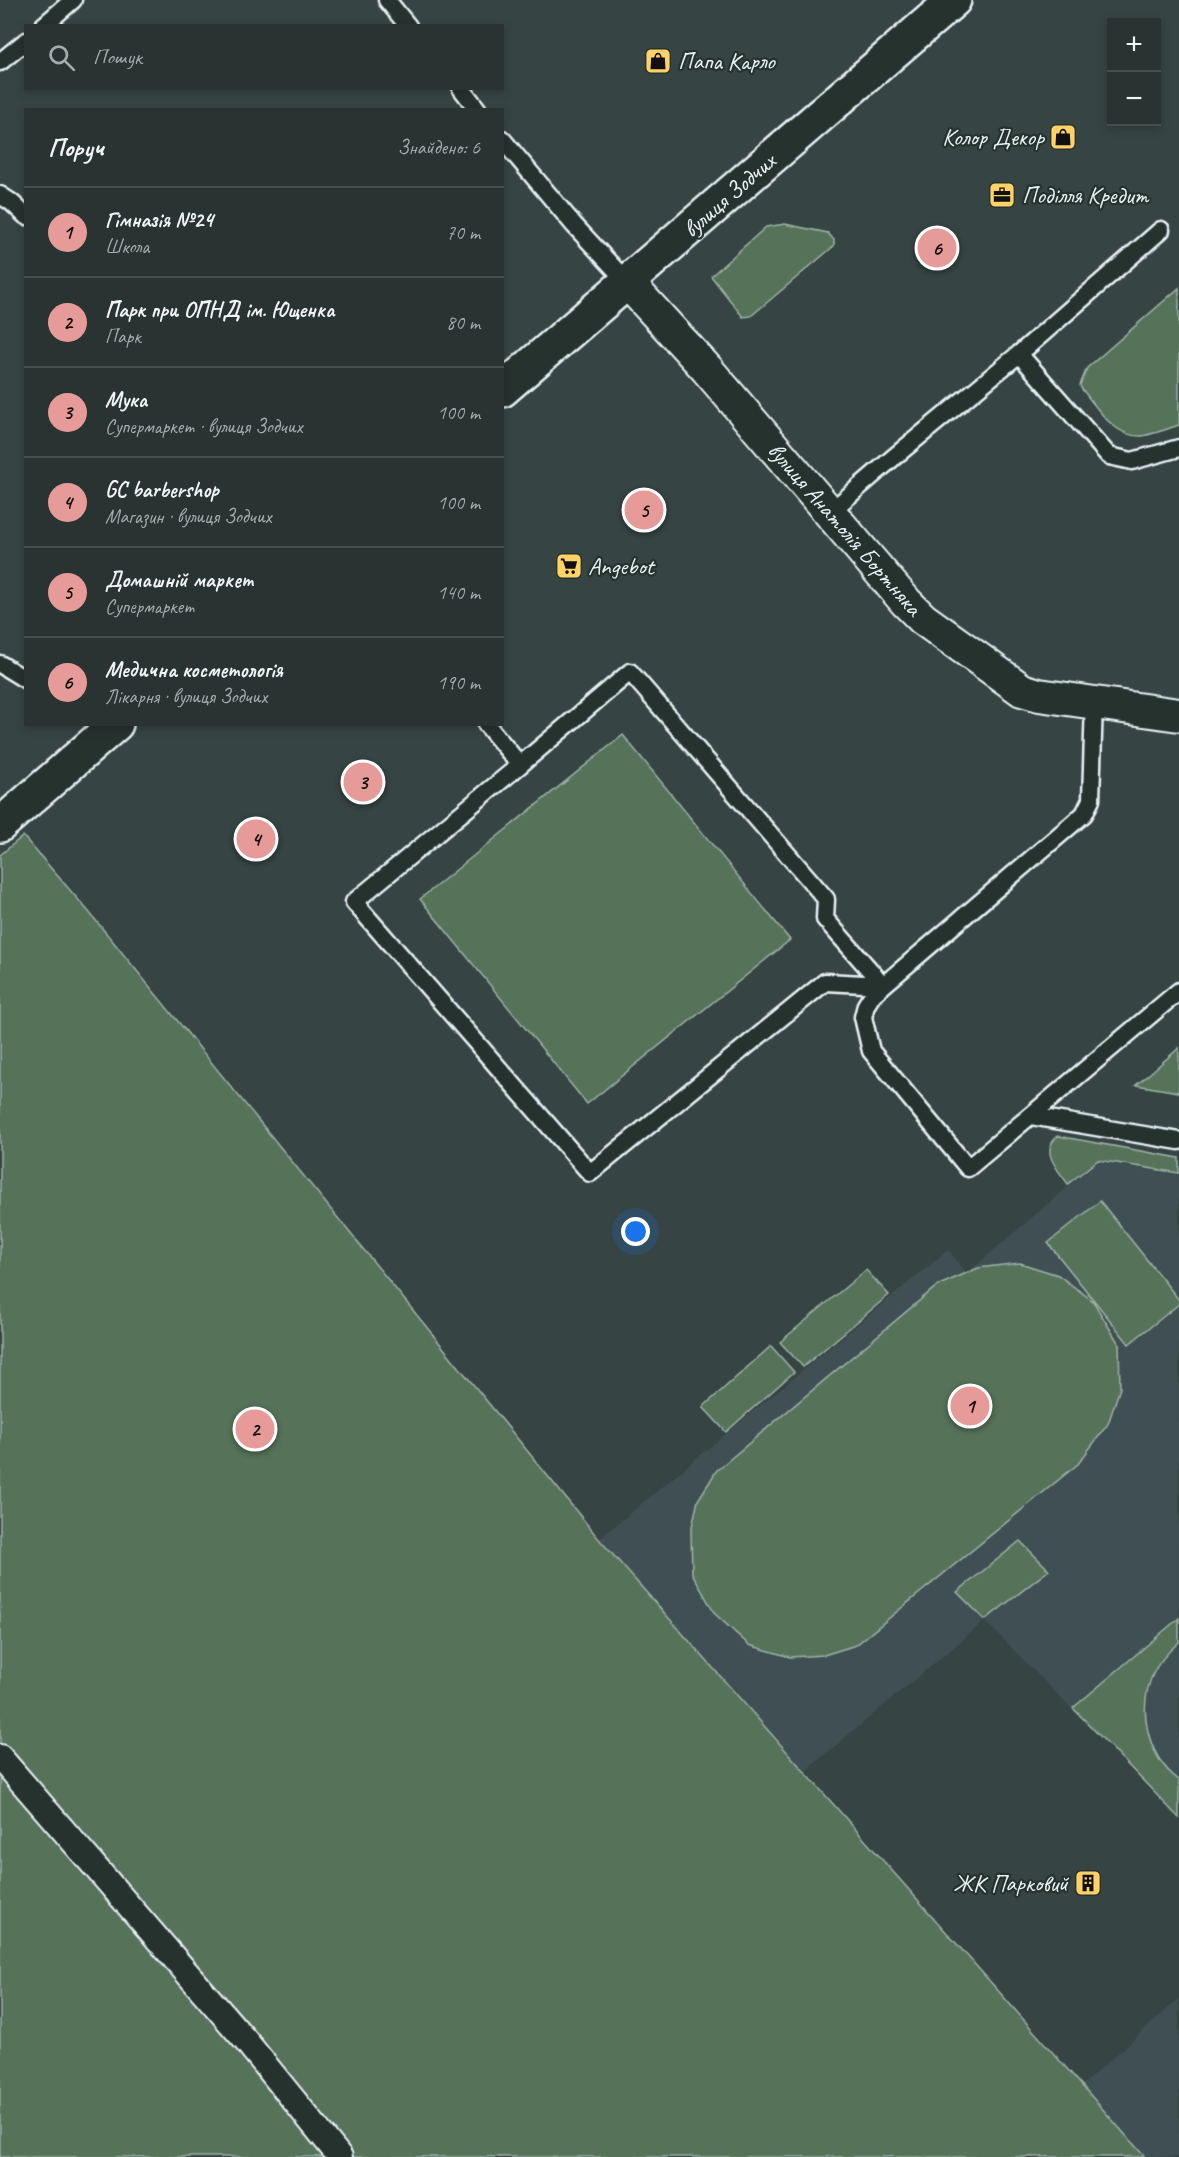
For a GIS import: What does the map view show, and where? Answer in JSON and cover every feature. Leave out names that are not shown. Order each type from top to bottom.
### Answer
[{"type":"main road","name":"вулиця Зодчих","points":[[504,388],[954,0]]},
{"type":"main road","points":[[0,825],[106,727]]},
{"type":"street","name":"вулиця Анатолія Бортняка","points":[[628,283],[706,368],[923,619],[1022,690],[1039,695],[1179,715]]},
{"type":"street","points":[[0,1757],[246,2041],[340,2157]]},
{"type":"lane","points":[[45,24],[73,0]]},
{"type":"lane","points":[[387,0],[406,24]]},
{"type":"lane","points":[[0,62],[24,42]]},
{"type":"lane","points":[[463,90],[476,108]]},
{"type":"lane","points":[[504,141],[574,225],[628,283]]},
{"type":"lane","points":[[0,195],[24,214]]},
{"type":"lane","points":[[830,512],[1019,354],[1161,230]]},
{"type":"lane","points":[[1019,354],[1109,456],[1132,461],[1179,448]]},
{"type":"lane","points":[[0,664],[24,680]]},
{"type":"lane","points":[[630,672],[826,899],[825,919],[883,985],[825,982],[590,1173],[354,902],[630,672]]},
{"type":"lane","points":[[1094,702],[1091,800],[1084,814],[883,985],[870,1000],[863,1017],[871,1051],[968,1168],[1179,991]]},
{"type":"lane","points":[[488,726],[520,765]]},
{"type":"lane","points":[[1031,1116],[1179,1141]]},
{"type":"shaded area","points":[[1098,1161],[1179,1175],[1179,1818],[985,1621],[805,1771],[599,1539],[948,1250],[967,1273]]},
{"type":"shaded area","points":[[1179,1999],[1179,2157],[1145,2157],[1082,2085]]},
{"type":"green space","points":[[785,224],[828,233],[834,240],[834,246],[751,316],[743,317],[711,276],[766,227]]},
{"type":"green space","points":[[1179,288],[1179,425],[1142,436],[1123,432],[1107,420],[1080,385],[1087,368]]},
{"type":"green space","points":[[623,735],[790,940],[587,1104],[420,899]]},
{"type":"green space","points":[[23,836],[89,912],[599,1539],[1145,2157],[0,2157],[0,855]]},
{"type":"green space","points":[[1179,1048],[1179,1092],[1136,1085],[1141,1081]]},
{"type":"green space","points":[[1058,1136],[1179,1158],[1179,1173],[1098,1160],[1068,1184],[1055,1167],[1050,1154],[1050,1148]]},
{"type":"green space","points":[[1100,1201],[1179,1300],[1179,1304],[1129,1344],[1048,1243]]},
{"type":"green space","points":[[1020,1263],[1058,1275],[1093,1301],[1119,1344],[1120,1388],[1108,1424],[1078,1464],[856,1645],[824,1655],[790,1657],[749,1645],[715,1614],[692,1573],[691,1531],[698,1500],[717,1470],[937,1286],[978,1268]]},
{"type":"green space","points":[[866,1270],[889,1295],[803,1367],[780,1342]]},
{"type":"green space","points":[[771,1346],[794,1372],[726,1432],[703,1407]]},
{"type":"green space","points":[[1020,1541],[1049,1570],[985,1620],[957,1592]]},
{"type":"green space","points":[[1179,1618],[1179,1642],[1155,1670],[1149,1684],[1146,1714],[1152,1744],[1159,1758],[1179,1780],[1179,1818],[1073,1708]]},
{"type":"place","name":"Папа Карло","points":[[658,61]]},
{"type":"place","name":"Колор Декор","points":[[1063,137]]},
{"type":"place","name":"Поділля Кредит","points":[[1002,195]]},
{"type":"place","name":"Медична косметологія","points":[[937,248]]},
{"type":"place","name":"Домашній маркет","points":[[644,510]]},
{"type":"place","name":"Angebot","points":[[569,566]]},
{"type":"place","name":"Мука","points":[[363,782]]},
{"type":"place","name":"GC barbershop","points":[[256,839]]},
{"type":"place","name":"Гімназія №24","points":[[970,1406]]},
{"type":"place","name":"Парк при ОПНД ім. Ющенка","points":[[255,1429]]},
{"type":"place","name":"ЖК Парковий","points":[[1088,1883]]}]
